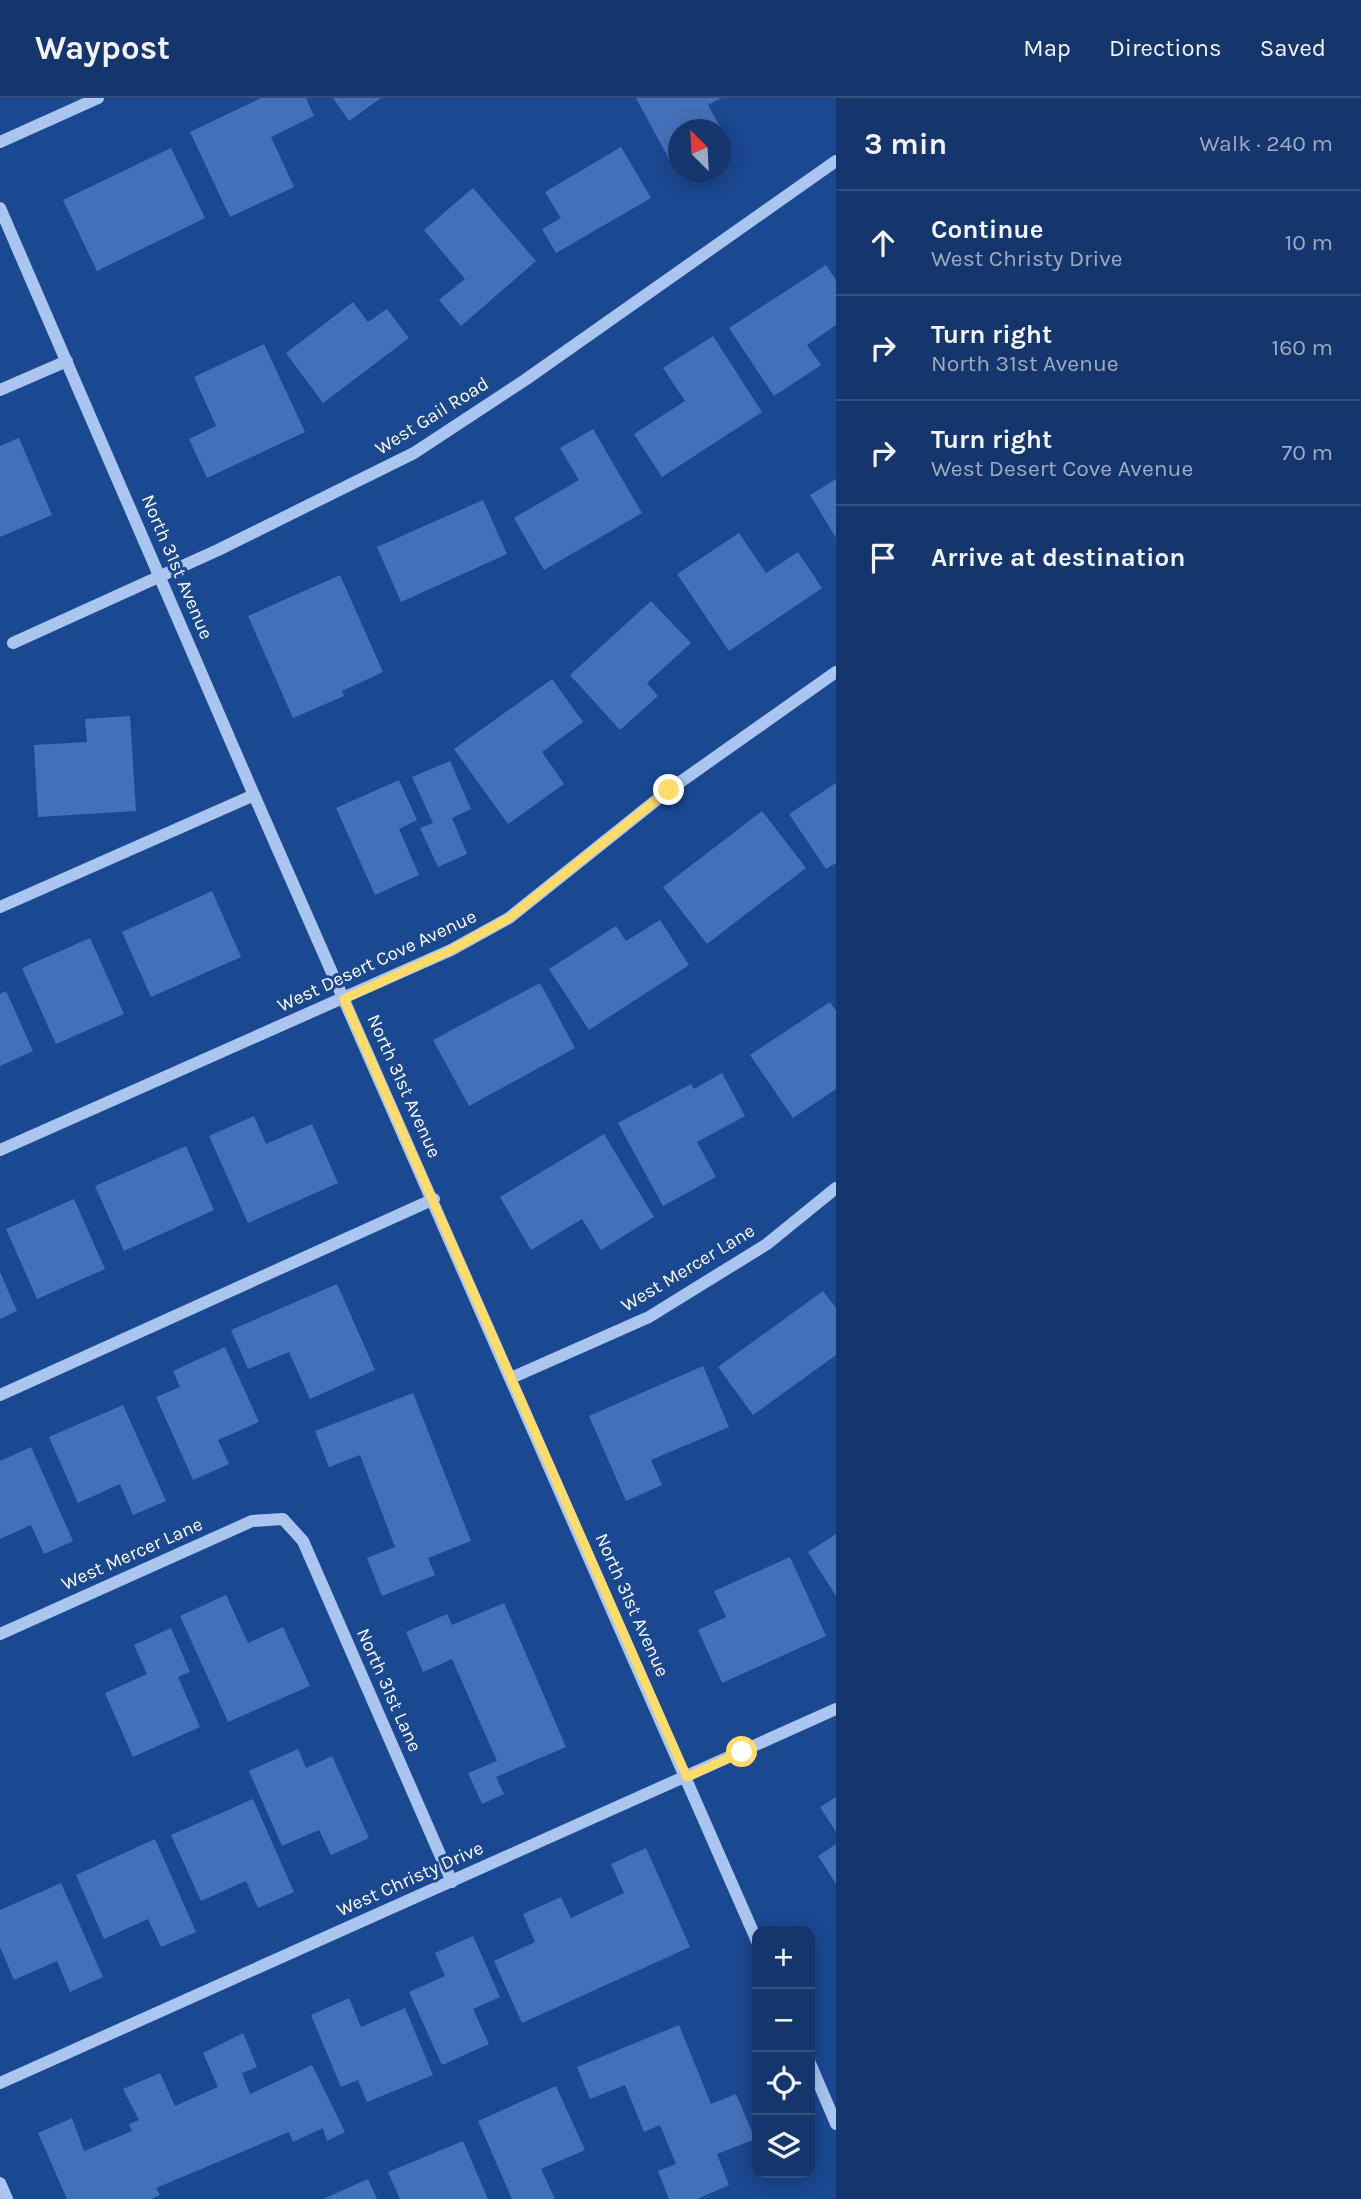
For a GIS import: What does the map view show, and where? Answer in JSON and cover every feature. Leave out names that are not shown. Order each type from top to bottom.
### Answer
[{"type":"street","points":[[0,142],[98,98]]},
{"type":"street","name":"West Gail Road","points":[[13,643],[302,510],[414,453],[525,380],[836,160]]},
{"type":"street","name":"North 31st Avenue","points":[[0,208],[752,1929]]},
{"type":"street","points":[[0,390],[67,361]]},
{"type":"street","name":"West Desert Cove Avenue","points":[[0,1150],[344,999],[451,950],[509,918],[669,790],[836,672]]},
{"type":"street","points":[[0,907],[254,794]]},
{"type":"street","name":"West Mercer Lane","points":[[511,1378],[649,1317],[767,1244],[836,1188]]},
{"type":"street","points":[[0,1395],[434,1199]]},
{"type":"street","name":"West Mercer Lane","points":[[0,1634],[252,1521],[283,1518]]},
{"type":"street","name":"North 31st Lane","points":[[283,1518],[303,1541],[452,1882]]},
{"type":"street","name":"West Christy Drive","points":[[0,2083],[836,1709]]},
{"type":"street","points":[[815,2075],[836,2124]]},
{"type":"street","points":[[0,2183],[7,2199]]},
{"type":"building","points":[[261,98],[306,98],[314,116],[271,137],[294,187],[230,217],[190,132]]},
{"type":"building","points":[[333,98],[381,98],[349,121]]},
{"type":"building","points":[[636,98],[721,98],[708,105],[716,119],[668,119],[668,157]]},
{"type":"building","points":[[621,147],[651,198],[556,253],[542,229],[561,218],[545,192]]},
{"type":"building","points":[[171,148],[205,218],[97,271],[63,200]]},
{"type":"building","points":[[473,188],[536,261],[461,326],[439,300],[465,279],[424,230]]},
{"type":"building","points":[[826,265],[836,280],[836,325],[807,345],[821,365],[774,396],[729,328]]},
{"type":"building","points":[[353,302],[368,322],[387,309],[409,338],[323,403],[286,353]]},
{"type":"building","points":[[713,336],[762,412],[662,477],[634,434],[685,401],[663,368]]},
{"type":"building","points":[[264,344],[305,432],[207,478],[189,439],[216,426],[194,377]]},
{"type":"building","points":[[593,429],[642,513],[544,570],[514,518],[579,480],[560,448]]},
{"type":"building","points":[[19,438],[52,515],[0,537],[0,446]]},
{"type":"building","points":[[836,479],[836,538],[810,495]]},
{"type":"building","points":[[483,500],[507,554],[401,602],[377,547]]},
{"type":"building","points":[[739,533],[766,573],[798,552],[822,588],[729,651],[677,574]]},
{"type":"building","points":[[340,575],[383,672],[342,691],[344,696],[293,718],[248,616]]},
{"type":"building","points":[[651,601],[691,643],[647,683],[658,696],[620,730],[570,675]]},
{"type":"building","points":[[552,679],[583,722],[542,752],[564,784],[508,824],[454,749]]},
{"type":"building","points":[[130,716],[136,811],[38,817],[34,745],[87,742],[85,719]]},
{"type":"building","points":[[450,761],[471,809],[452,818],[467,854],[438,867],[420,828],[433,823],[412,777]]},
{"type":"building","points":[[399,780],[417,820],[399,829],[419,875],[375,895],[336,808]]},
{"type":"building","points":[[836,783],[836,863],[826,869],[789,814]]},
{"type":"building","points":[[762,811],[806,868],[707,944],[663,887]]},
{"type":"building","points":[[212,891],[241,957],[151,997],[122,932]]},
{"type":"building","points":[[660,920],[689,965],[589,1030],[549,969],[616,926],[626,941]]},
{"type":"building","points":[[90,938],[124,1014],[56,1044],[22,968]]},
{"type":"building","points":[[540,983],[575,1048],[469,1106],[433,1040]]},
{"type":"building","points":[[6,991],[33,1051],[0,1066],[0,994]]},
{"type":"building","points":[[830,1002],[836,1011],[836,1089],[793,1118],[750,1055]]},
{"type":"building","points":[[722,1073],[745,1116],[697,1142],[716,1177],[663,1206],[618,1123],[691,1084],[694,1089]]},
{"type":"building","points":[[254,1116],[266,1144],[312,1124],[338,1183],[248,1223],[209,1136]]},
{"type":"building","points":[[604,1134],[654,1217],[601,1250],[582,1219],[531,1250],[500,1197]]},
{"type":"building","points":[[186,1146],[214,1210],[124,1251],[95,1186]]},
{"type":"building","points":[[74,1199],[105,1269],[37,1299],[6,1229]]},
{"type":"building","points":[[0,1272],[17,1311],[0,1319]]},
{"type":"building","points":[[337,1284],[375,1370],[310,1399],[289,1352],[248,1369],[231,1330]]},
{"type":"building","points":[[823,1291],[836,1308],[836,1355],[753,1415],[718,1367]]},
{"type":"building","points":[[225,1347],[259,1422],[218,1440],[229,1464],[193,1480],[156,1397],[180,1387],[173,1371]]},
{"type":"building","points":[[703,1366],[729,1427],[651,1460],[662,1485],[626,1501],[589,1416]]},
{"type":"building","points":[[413,1393],[471,1541],[428,1558],[435,1575],[382,1596],[367,1558],[395,1547],[360,1455],[329,1467],[315,1431]]},
{"type":"building","points":[[123,1405],[166,1501],[133,1515],[120,1484],[78,1503],[49,1437]]},
{"type":"building","points":[[31,1447],[73,1541],[44,1554],[31,1525],[0,1539],[0,1461]]},
{"type":"building","points":[[836,1534],[836,1596],[808,1552]]},
{"type":"building","points":[[790,1557],[826,1636],[722,1683],[698,1630],[726,1617],[714,1591]]},
{"type":"building","points":[[226,1595],[248,1643],[283,1627],[310,1686],[228,1722],[180,1616]]},
{"type":"building","points":[[504,1603],[566,1747],[496,1777],[504,1794],[482,1804],[468,1773],[497,1761],[452,1659],[423,1672],[406,1632],[447,1614],[452,1625]]},
{"type":"building","points":[[171,1628],[190,1672],[178,1677],[200,1727],[133,1757],[105,1693],[147,1674],[134,1645]]},
{"type":"building","points":[[298,1749],[306,1768],[332,1756],[369,1838],[331,1855],[319,1830],[282,1846],[249,1771]]},
{"type":"building","points":[[836,1797],[836,1832],[820,1807]]},
{"type":"building","points":[[253,1799],[294,1892],[258,1908],[246,1881],[201,1901],[171,1835]]},
{"type":"building","points":[[155,1839],[196,1932],[161,1947],[148,1919],[104,1939],[76,1875]]},
{"type":"building","points":[[836,1844],[836,1884],[818,1856]]},
{"type":"building","points":[[646,1848],[690,1947],[522,2023],[494,1961],[535,1942],[523,1914],[561,1897],[571,1918],[624,1893],[611,1864]]},
{"type":"building","points":[[61,1883],[103,1977],[70,1992],[57,1961],[14,1980],[0,1947],[0,1910]]},
{"type":"building","points":[[473,1936],[500,1997],[473,2009],[489,2044],[442,2065],[409,1992],[445,1976],[435,1953]]},
{"type":"building","points":[[349,1998],[361,2027],[405,2008],[433,2075],[367,2102],[358,2080],[341,2087],[311,2015]]},
{"type":"building","points":[[679,2025],[711,2104],[736,2094],[752,2132],[752,2140],[717,2154],[729,2185],[697,2199],[669,2199],[658,2171],[676,2164],[660,2125],[644,2132],[625,2085],[590,2099],[577,2067]]},
{"type":"building","points":[[243,2033],[257,2067],[242,2073],[250,2094],[312,2065],[345,2132],[327,2141],[323,2128],[293,2142],[289,2132],[156,2188],[160,2195],[151,2199],[67,2199],[38,2133],[72,2118],[84,2151],[132,2131],[129,2124],[139,2120],[123,2089],[160,2073],[175,2106],[218,2087],[203,2053]]},
{"type":"building","points":[[556,2086],[585,2150],[541,2169],[555,2199],[512,2199],[478,2121]]},
{"type":"building","points":[[463,2141],[488,2199],[400,2199],[388,2172]]},
{"type":"building","points":[[368,2179],[377,2199],[323,2199]]},
{"type":"route","points":[[669,790],[509,918],[451,950],[344,999],[687,1777],[742,1752]]}]
